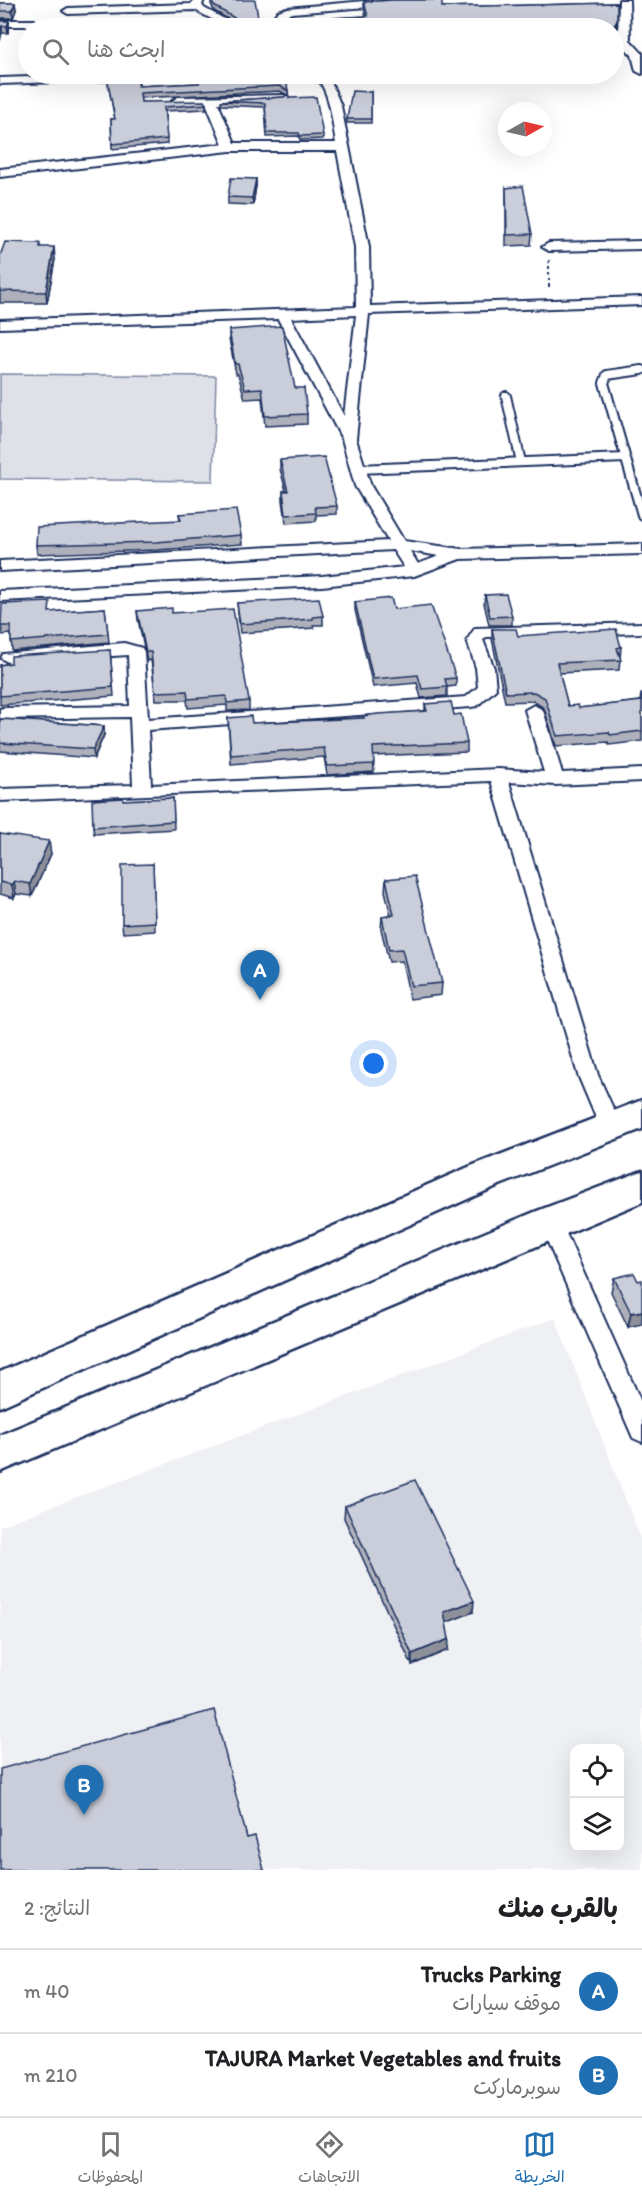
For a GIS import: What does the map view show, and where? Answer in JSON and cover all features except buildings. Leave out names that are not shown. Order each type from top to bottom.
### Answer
[{"type":"highway","points":[[0,1390],[484,1176],[626,1120]]},
{"type":"highway","points":[[0,1454],[550,1222],[642,1186]]},
{"type":"street","points":[[278,18],[282,13],[304,4],[417,0]]},
{"type":"street","points":[[624,0],[626,12],[624,41],[635,54],[642,70]]},
{"type":"street","points":[[68,11],[198,4],[212,18]]},
{"type":"street","points":[[0,23],[18,23]]},
{"type":"street","points":[[0,81],[18,80]]},
{"type":"street","points":[[327,84],[335,106],[362,247],[363,309],[349,439]]},
{"type":"street","points":[[167,102],[280,97]]},
{"type":"street","points":[[211,101],[230,147]]},
{"type":"street","points":[[0,173],[230,147],[343,147]]},
{"type":"street","points":[[549,247],[642,245]]},
{"type":"street","points":[[0,324],[139,323],[363,309],[642,300]]},
{"type":"street","points":[[282,314],[349,439],[363,486],[414,571]]},
{"type":"street","points":[[0,566],[399,545],[461,554],[642,549]]},
{"type":"street","points":[[0,596],[322,581],[414,571],[461,554]]},
{"type":"street","points":[[3,714],[139,718],[465,703],[478,698],[487,689],[485,668],[475,640],[480,632],[642,628]]},
{"type":"street","points":[[9,658],[132,649],[136,652],[142,791]]},
{"type":"street","points":[[534,710],[555,779]]},
{"type":"street","points":[[0,795],[498,775],[555,779],[642,775]]},
{"type":"street","points":[[498,775],[588,1075],[626,1120]]},
{"type":"street","points":[[550,1222],[642,1431]]},
{"type":"lane","points":[[642,370],[620,372],[604,377],[604,388],[642,515]]},
{"type":"lane","points":[[506,396],[521,462]]},
{"type":"lane","points":[[358,469],[625,458]]},
{"type":"path","points":[[549,247],[549,303]]},
{"type":"shaded area","points":[[0,374],[216,376],[213,481],[0,479]]},
{"type":"shaded area","points":[[555,1318],[642,1542],[642,1870],[0,1870],[0,1526]]},
{"type":"place","name":"Trucks Parking","points":[[260,1000]]},
{"type":"place","name":"TAJURA Market Vegetables and fruits","points":[[84,1815]]}]
